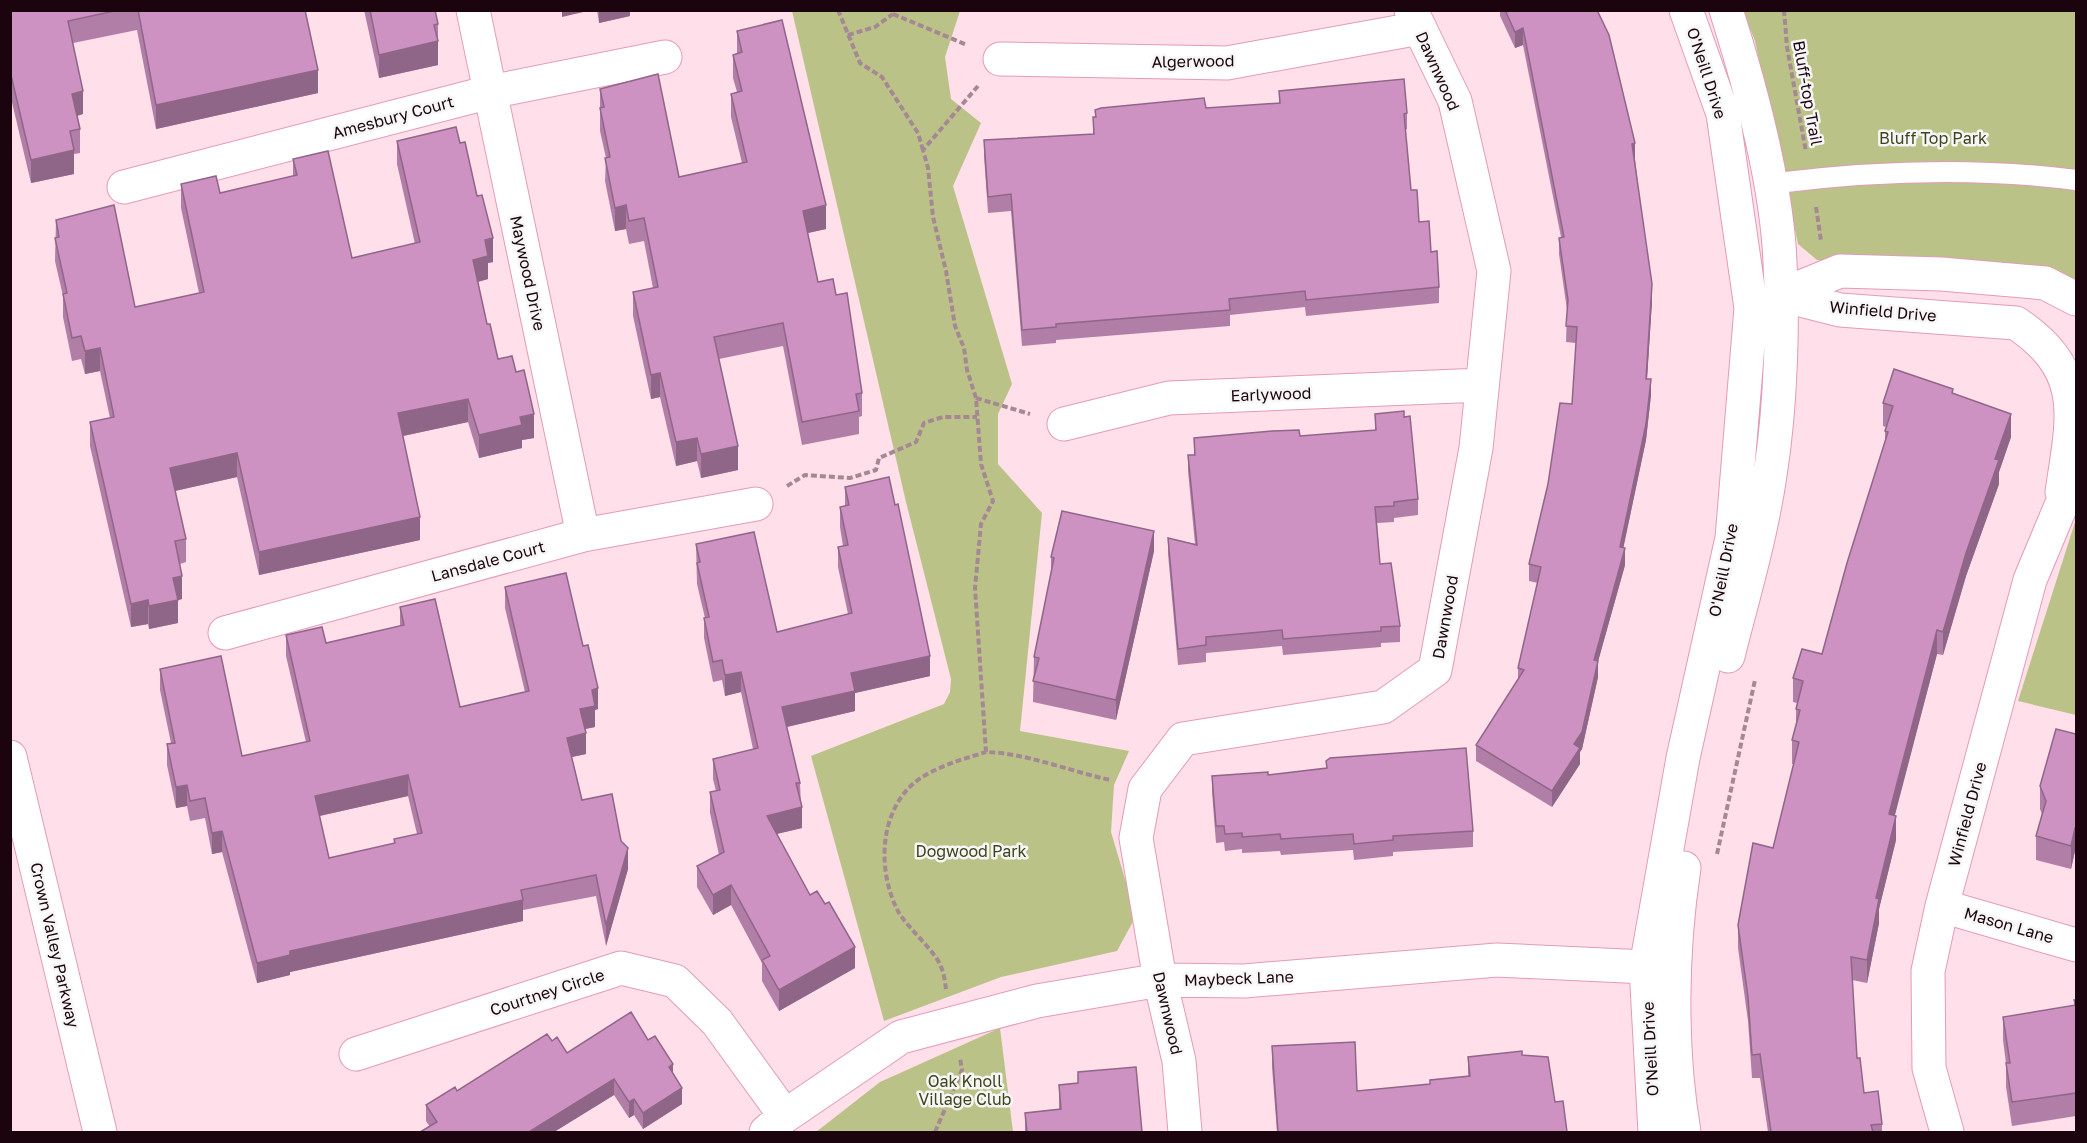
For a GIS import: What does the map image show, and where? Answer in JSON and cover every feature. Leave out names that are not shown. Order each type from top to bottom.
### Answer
[{"type":"street","name":"Maywood Drive","points":[[472,10],[583,535]]},
{"type":"street","name":"O'Neill Drive","points":[[1655,1132],[1661,964],[1683,758],[1732,538],[1751,308],[1723,114],[1686,10]]},
{"type":"street","name":"O'Neill Drive","points":[[1684,1132],[1675,1043],[1661,964],[1681,887],[1693,804],[1758,538],[1770,475],[1775,427],[1781,295],[1779,243],[1769,184],[1754,109],[1726,10]]},
{"type":"street","name":"Algerwood","points":[[1000,59],[1227,63],[1416,19]]},
{"type":"street","name":"Dawnwood","points":[[1185,1132],[1179,1061],[1160,980],[1136,838],[1145,789],[1183,739],[1383,707],[1435,670],[1476,448],[1494,271],[1455,100],[1416,19]]},
{"type":"street","name":"Amesbury Court","points":[[124,188],[490,92],[665,57]]},
{"type":"street","name":"Winfield Drive","points":[[1781,295],[1840,271],[1941,274],[2045,283],[2076,299]]},
{"type":"street","name":"Winfield Drive","points":[[1781,295],[1840,310],[2016,323],[2039,338],[2055,355],[2068,380],[2074,413],[2061,502]]},
{"type":"street","name":"Earlywood","points":[[1064,424],[1169,398],[1482,385]]},
{"type":"street","name":"Winfield Drive","points":[[1947,1132],[1929,1068],[1928,971],[1942,906],[2030,580],[2076,470]]},
{"type":"street","name":"Lansdale Court","points":[[225,633],[583,535],[756,504]]},
{"type":"street","name":"Crown Valley Parkway","points":[[10,757],[100,1132]]},
{"type":"street","name":"Mason Lane","points":[[1942,906],[2076,945]]},
{"type":"street","name":"Maybeck Lane","points":[[776,1124],[901,1037],[1037,1001],[1160,980],[1244,981],[1497,960],[1661,964]]},
{"type":"street","name":"Courtney Circle","points":[[356,1054],[621,968],[675,981],[717,1022],[776,1124]]},
{"type":"lane","points":[[1769,184],[1811,179],[1958,171],[2032,174],[2076,180]]},
{"type":"path","points":[[838,10],[860,63],[882,77],[918,133],[928,168],[933,217],[946,271],[955,326],[976,398],[981,464],[993,501],[981,524],[975,588],[986,752]]},
{"type":"path","name":"Bluff-top Trail","points":[[1784,10],[1787,46],[1811,179]]},
{"type":"path","points":[[848,35],[875,27],[893,12],[1000,59],[923,150]]},
{"type":"path","points":[[976,398],[1064,424]]},
{"type":"path","points":[[756,504],[805,475],[850,478],[876,470],[879,458],[916,442],[924,423],[943,417],[977,417]]},
{"type":"path","points":[[934,1132],[962,1070],[941,964],[900,914],[887,887],[883,850],[890,821],[902,795],[920,778],[944,765],[986,752],[1008,752],[1065,770],[1145,789]]},
{"type":"green space","name":"Dogwood Park","points":[[792,11],[960,11],[945,57],[951,99],[981,123],[953,186],[1012,384],[998,414],[998,464],[1042,513],[1020,731],[1129,751],[1114,785],[1111,832],[1136,916],[1117,951],[1001,977],[884,1021],[811,756],[944,704],[950,692],[951,679],[906,502]]},
{"type":"green space","name":"Bluff Top Park","points":[[1743,11],[2076,11],[2076,282],[1817,260],[1798,244],[1755,41]]},
{"type":"green space","points":[[2076,519],[2076,715],[2018,701]]},
{"type":"green space","name":"Oak Knoll Village Club","points":[[1000,1028],[1013,1132],[816,1132],[880,1082]]},
{"type":"building","points":[[10,10],[119,10],[68,21],[83,91],[72,94],[80,129],[70,131],[74,150],[31,160],[10,71]]},
{"type":"building","points":[[138,10],[305,10],[318,70],[156,105]]},
{"type":"building","points":[[370,10],[435,10],[438,24],[434,25],[438,41],[379,55]]},
{"type":"building","points":[[1505,10],[1597,10],[1609,35],[1635,143],[1632,144],[1652,284],[1646,379],[1651,379],[1646,424],[1620,547],[1625,548],[1594,660],[1598,661],[1582,732],[1574,744],[1580,748],[1552,791],[1476,745],[1524,670],[1518,668],[1541,567],[1529,564],[1548,484],[1560,403],[1572,404],[1577,327],[1566,326],[1568,300],[1559,238],[1564,237],[1523,28],[1515,32]]},
{"type":"building","points":[[782,20],[826,205],[803,211],[818,282],[833,279],[836,295],[847,293],[862,393],[856,394],[859,411],[802,422],[783,323],[714,337],[738,446],[701,454],[697,438],[676,442],[660,373],[651,375],[633,292],[658,287],[644,218],[629,221],[626,205],[615,208],[605,158],[610,157],[600,108],[604,107],[600,89],[658,74],[679,177],[747,162],[731,94],[742,91],[733,55],[742,52],[737,31]]},
{"type":"building","points":[[1404,79],[1407,113],[1404,114],[1411,190],[1417,190],[1419,222],[1429,221],[1431,252],[1437,251],[1439,287],[1306,300],[1305,291],[1229,299],[1230,310],[1056,324],[1056,327],[1022,330],[1011,194],[988,197],[984,140],[1094,134],[1093,117],[1096,117],[1095,110],[1101,108],[1204,98],[1206,108],[1280,103],[1279,91]]},
{"type":"building","points":[[456,127],[460,143],[465,142],[477,196],[482,195],[493,238],[485,240],[488,256],[473,260],[487,324],[490,324],[498,359],[512,356],[516,372],[524,370],[534,414],[520,417],[522,425],[479,435],[468,399],[398,413],[420,517],[259,552],[237,453],[170,468],[186,539],[175,541],[182,576],[173,578],[178,600],[149,606],[148,600],[131,604],[90,422],[114,417],[100,348],[85,351],[81,336],[72,338],[63,294],[67,293],[55,238],[59,237],[56,220],[114,205],[135,307],[204,292],[181,184],[216,176],[220,193],[297,175],[293,159],[328,151],[352,258],[420,242],[397,141]]},
{"type":"building","points":[[1894,369],[1953,389],[1952,393],[2011,414],[1995,459],[1999,460],[1966,553],[1943,632],[1937,630],[1889,814],[1896,816],[1876,898],[1879,899],[1867,960],[1851,957],[1857,1058],[1860,1058],[1864,1093],[1878,1091],[1882,1124],[1871,1125],[1873,1132],[1771,1132],[1760,1054],[1752,1055],[1748,997],[1738,925],[1753,843],[1773,848],[1799,742],[1792,740],[1800,710],[1796,709],[1803,681],[1793,678],[1802,649],[1822,654],[1847,563],[1888,432],[1885,431],[1893,406],[1883,403]]},
{"type":"building","points":[[1404,411],[1404,417],[1410,416],[1418,499],[1394,502],[1394,506],[1375,507],[1380,564],[1391,563],[1400,626],[1381,627],[1381,631],[1283,639],[1282,630],[1206,637],[1206,645],[1178,649],[1168,538],[1197,545],[1188,455],[1195,455],[1194,438],[1272,431],[1299,430],[1300,436],[1376,430],[1375,414]]},
{"type":"building","points":[[889,477],[895,505],[898,504],[930,656],[851,673],[855,691],[782,707],[800,783],[796,783],[802,807],[767,816],[810,895],[817,891],[825,904],[829,902],[855,947],[779,990],[762,960],[770,956],[731,885],[713,895],[697,866],[724,852],[710,792],[720,790],[713,759],[758,748],[741,672],[725,675],[722,660],[713,662],[704,618],[709,617],[697,563],[700,562],[696,544],[754,532],[777,632],[852,613],[838,547],[848,545],[840,507],[849,505],[845,487]]},
{"type":"building","points":[[1062,511],[1154,531],[1116,700],[1033,681],[1039,658],[1034,657],[1054,558],[1051,557]]},
{"type":"building","points":[[566,573],[583,646],[588,645],[598,688],[592,690],[595,706],[580,709],[586,733],[567,738],[582,800],[612,794],[621,841],[628,848],[606,925],[596,875],[521,890],[523,900],[290,951],[290,955],[257,963],[222,831],[212,833],[205,798],[190,801],[187,785],[176,787],[167,744],[175,743],[160,669],[221,656],[242,756],[310,741],[286,635],[322,627],[326,643],[404,625],[400,607],[435,599],[460,707],[529,691],[505,587]],"holes":[[[408,775],[422,833],[394,839],[395,843],[329,858],[315,796]]]},
{"type":"building","points":[[2056,729],[2076,734],[2076,828],[2071,846],[2036,836],[2046,801],[2040,786]]},
{"type":"building","points":[[1466,748],[1473,831],[1393,836],[1393,840],[1354,844],[1353,834],[1281,839],[1280,834],[1242,837],[1242,833],[1225,834],[1224,826],[1216,826],[1212,776],[1268,772],[1268,775],[1327,768],[1326,761],[1330,758]]},
{"type":"building","points":[[2076,1005],[2076,1093],[2012,1102],[2006,1063],[2010,1063],[2003,1017]]},
{"type":"building","points":[[631,1012],[648,1040],[655,1036],[673,1064],[669,1067],[682,1088],[643,1113],[634,1099],[629,1102],[614,1079],[529,1132],[420,1132],[437,1122],[426,1105],[455,1087],[457,1091],[547,1034],[552,1041],[557,1037],[567,1053]]},
{"type":"building","points":[[1355,1042],[1357,1091],[1430,1084],[1430,1080],[1470,1076],[1468,1057],[1522,1051],[1522,1055],[1548,1057],[1555,1102],[1563,1101],[1567,1132],[1278,1132],[1272,1046]]},
{"type":"building","points":[[1136,1067],[1142,1132],[1027,1132],[1025,1113],[1061,1109],[1059,1085],[1078,1083],[1078,1072]]}]
